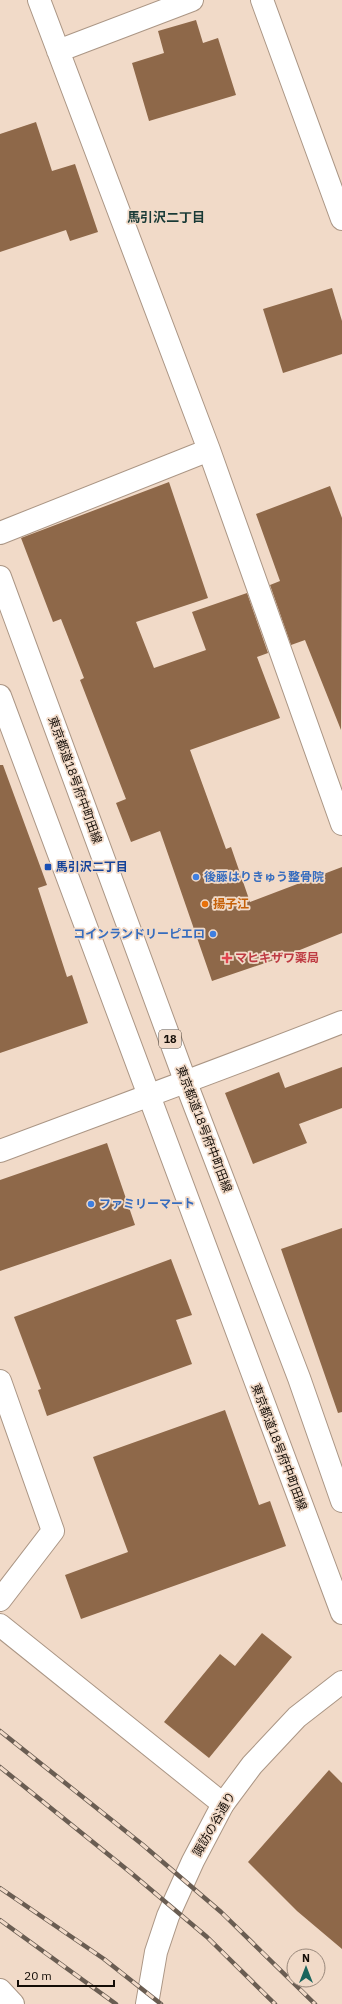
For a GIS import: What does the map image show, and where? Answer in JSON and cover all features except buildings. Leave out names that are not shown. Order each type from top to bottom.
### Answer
[{"type":"street","points":[[39,0],[209,450],[342,824]]},
{"type":"street","points":[[58,51],[192,0]]},
{"type":"street","points":[[262,0],[342,219]]},
{"type":"street","points":[[0,533],[209,450]]},
{"type":"street","name":"東京都道18号府中町田線","points":[[0,577],[186,1083],[299,1378],[342,1501]]},
{"type":"street","name":"東京都道18号府中町田線","points":[[0,696],[342,1613]]},
{"type":"street","points":[[0,1151],[148,1095],[186,1083],[342,1022]]},
{"type":"street","points":[[0,1381],[53,1532],[0,1600]]},
{"type":"street","points":[[0,1625],[223,1804]]},
{"type":"street","name":"諏訪の谷通り","points":[[147,2004],[156,1952],[168,1916],[193,1861],[223,1804],[252,1765],[292,1722],[342,1682]]},
{"type":"street","points":[[0,1990],[13,2004]]},
{"type":"railway","points":[[0,1731],[143,1845],[221,1912],[315,2004]]},
{"type":"railway","points":[[0,1767],[130,1872],[207,1937],[275,2004]]},
{"type":"railway","points":[[0,1888],[104,1959],[161,2004]]},
{"type":"railway","points":[[0,1920],[116,2004]]},
{"type":"place","name":"馬引沢二丁目","points":[[48,867]]},
{"type":"place","name":"後藤はりきゅう整骨院","points":[[196,877]]},
{"type":"place","name":"揚子江","points":[[205,904]]},
{"type":"place","name":"コインランドリーピエロ","points":[[213,934]]},
{"type":"place","name":"マヒキザワ薬局","points":[[227,958]]},
{"type":"place","name":"ファミリーマート","points":[[91,1204]]},
{"type":"district","name":"馬引沢二丁目","points":[[166,217]]}]
